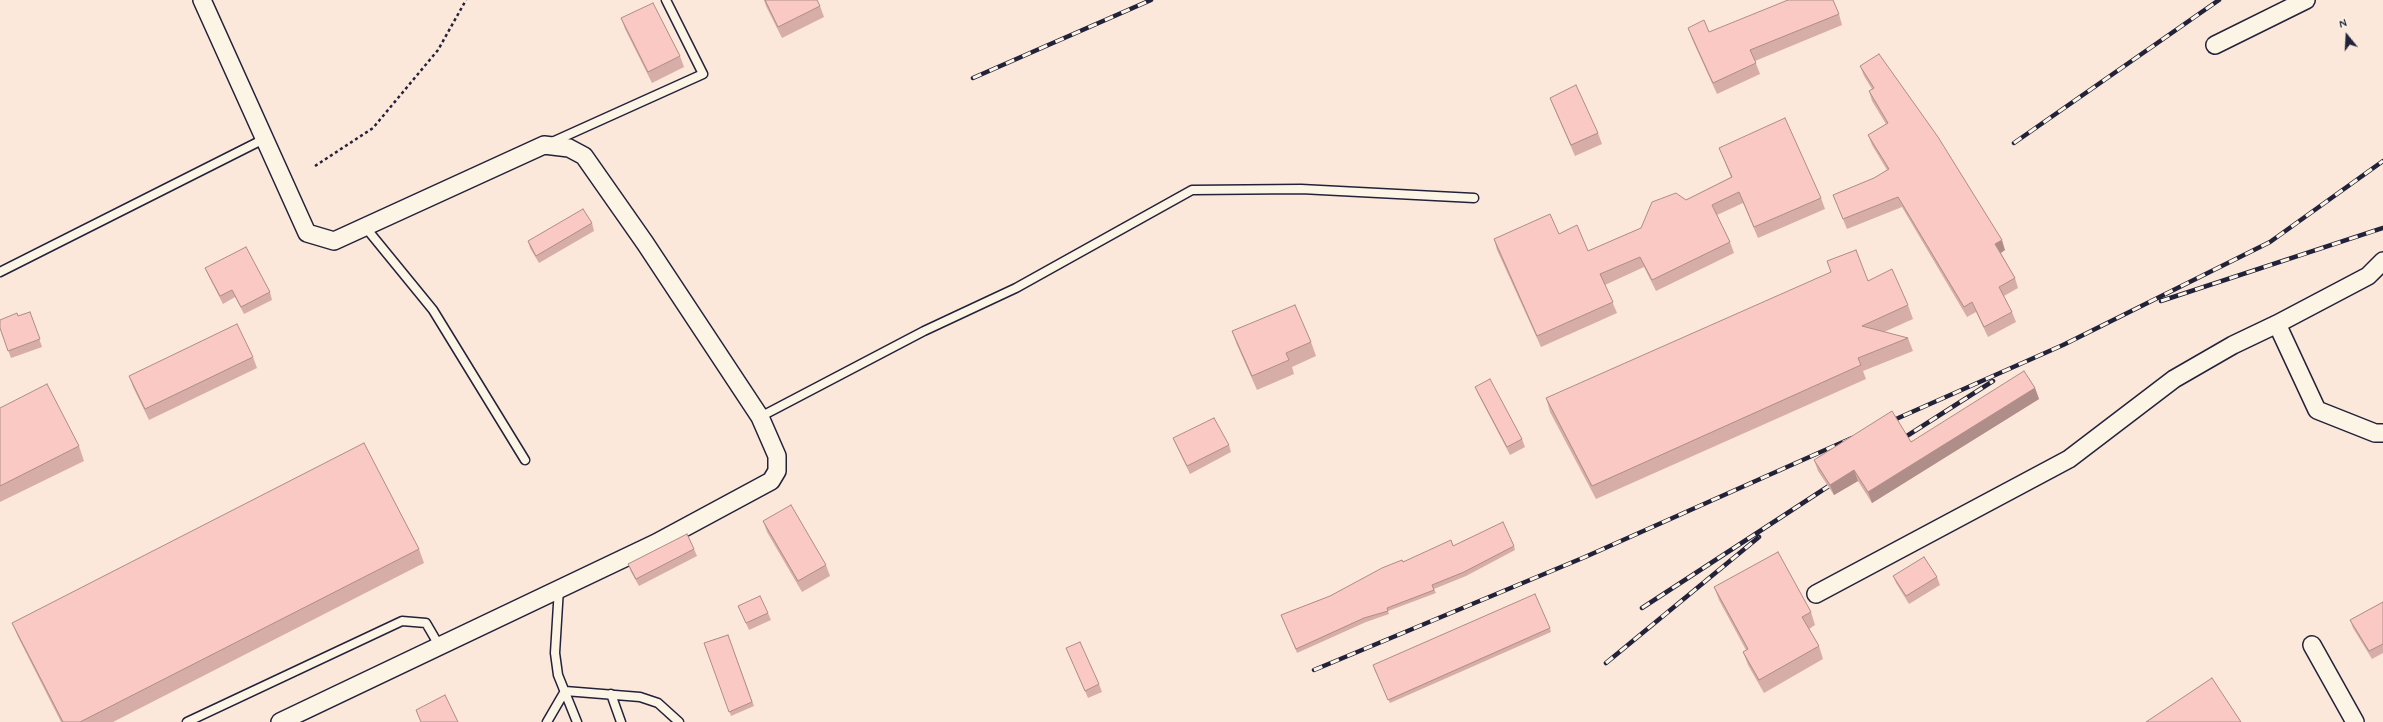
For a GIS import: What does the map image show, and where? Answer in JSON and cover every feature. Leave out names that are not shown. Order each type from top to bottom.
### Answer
[{"type":"street","points":[[202,0],[266,138],[307,233],[334,241],[366,228],[544,145],[569,148],[584,156],[645,243],[760,417],[777,456],[776,470],[771,480],[656,543],[280,722]]},
{"type":"street","points":[[2215,45],[2306,0]]},
{"type":"street","points":[[1816,594],[2069,459],[2174,380],[2233,345],[2277,324],[2368,276],[2383,261]]},
{"type":"street","points":[[2277,324],[2317,410],[2375,433],[2383,433]]},
{"type":"street","points":[[2312,645],[2355,722]]},
{"type":"lane","points":[[544,145],[703,74],[666,0]]},
{"type":"lane","points":[[0,272],[266,138]]},
{"type":"lane","points":[[760,417],[924,331],[1016,288],[1192,190],[1301,189],[1474,198]]},
{"type":"lane","points":[[366,228],[433,310],[525,460]]},
{"type":"lane","points":[[559,588],[555,653],[558,675],[577,722]]},
{"type":"lane","points":[[187,722],[402,621],[426,623],[440,647]]},
{"type":"lane","points":[[564,691],[640,697],[658,703],[679,722]]},
{"type":"lane","points":[[547,722],[564,691]]},
{"type":"lane","points":[[611,694],[621,722]]},
{"type":"path","points":[[315,166],[373,128],[438,50],[466,0]]},
{"type":"shaded area","points":[[0,0],[2383,0],[2383,722],[0,722]]},
{"type":"building","points":[[765,0],[817,0],[820,6],[778,27]]},
{"type":"building","points":[[1788,0],[1833,0],[1839,14],[1750,50],[1756,63],[1713,83],[1688,28],[1704,20],[1709,32]]},
{"type":"building","points":[[653,3],[680,56],[648,72],[621,18]]},
{"type":"building","points":[[1879,54],[1938,137],[2002,240],[1995,244],[2015,278],[1999,287],[2012,312],[1984,327],[1972,302],[1964,307],[1898,197],[1843,219],[1833,195],[1874,178],[1889,169],[1868,135],[1888,123],[1869,91],[1874,88],[1860,66]]},
{"type":"building","points":[[1576,85],[1598,133],[1571,145],[1550,98]]},
{"type":"building","points":[[1785,118],[1821,198],[1754,227],[1739,192],[1712,205],[1730,242],[1652,280],[1640,257],[1600,274],[1613,302],[1537,336],[1494,239],[1550,214],[1559,234],[1577,225],[1588,251],[1641,228],[1652,202],[1676,193],[1686,200],[1732,177],[1719,148]]},
{"type":"building","points":[[583,209],[592,223],[536,256],[528,241]]},
{"type":"building","points":[[246,247],[270,292],[241,307],[232,290],[220,296],[205,268]]},
{"type":"building","points":[[1856,250],[1868,281],[1892,269],[1908,305],[1862,326],[1908,338],[1858,358],[1861,365],[1592,486],[1546,398],[1831,272],[1827,261]]},
{"type":"building","points":[[1295,305],[1311,342],[1286,353],[1289,360],[1252,376],[1232,331]]},
{"type":"building","points":[[30,312],[40,339],[8,351],[0,328],[0,320],[17,313],[18,316]]},
{"type":"building","points":[[237,324],[253,357],[145,409],[129,376]]},
{"type":"building","points":[[2024,371],[2035,388],[1868,492],[1854,470],[1830,485],[1814,460],[1892,411],[1911,442]]},
{"type":"building","points":[[1490,379],[1522,439],[1507,447],[1475,387]]},
{"type":"building","points":[[47,384],[79,446],[0,486],[0,408]]},
{"type":"building","points":[[1214,418],[1229,445],[1187,466],[1173,438]]},
{"type":"building","points":[[364,443],[419,549],[80,722],[63,722],[12,623]]},
{"type":"building","points":[[791,505],[826,565],[798,581],[763,521]]},
{"type":"building","points":[[1503,522],[1514,546],[1464,572],[1432,585],[1434,590],[1387,608],[1388,611],[1364,618],[1296,649],[1281,615],[1330,596],[1382,568],[1402,560],[1403,562],[1451,540],[1453,546]]},
{"type":"building","points":[[687,534],[694,549],[636,579],[628,564]]},
{"type":"building","points":[[1778,552],[1811,612],[1802,617],[1819,646],[1759,680],[1743,652],[1748,649],[1714,587]]},
{"type":"building","points":[[1924,557],[1937,577],[1906,596],[1893,576]]},
{"type":"building","points":[[1535,594],[1550,628],[1388,700],[1373,665]]},
{"type":"building","points":[[760,596],[768,613],[746,623],[738,606]]},
{"type":"building","points":[[2383,602],[2383,644],[2369,651],[2350,620]]},
{"type":"building","points":[[728,635],[752,702],[729,712],[704,643]]},
{"type":"building","points":[[1080,642],[1099,684],[1085,691],[1066,648]]},
{"type":"building","points":[[2212,678],[2241,722],[2146,722]]},
{"type":"building","points":[[445,695],[458,722],[421,722],[416,710]]},
{"type":"railway","points":[[973,78],[1151,0]]},
{"type":"railway","points":[[2014,143],[2219,0]]},
{"type":"railway","points":[[1887,423],[2063,345],[2270,242],[2383,161]]},
{"type":"railway","points":[[2161,301],[2383,228]]},
{"type":"railway","points":[[1899,441],[1993,381]]},
{"type":"railway","points":[[1314,670],[1585,557],[1852,438]]},
{"type":"railway","points":[[1642,608],[1838,480]]},
{"type":"railway","points":[[1606,663],[1759,537]]}]
